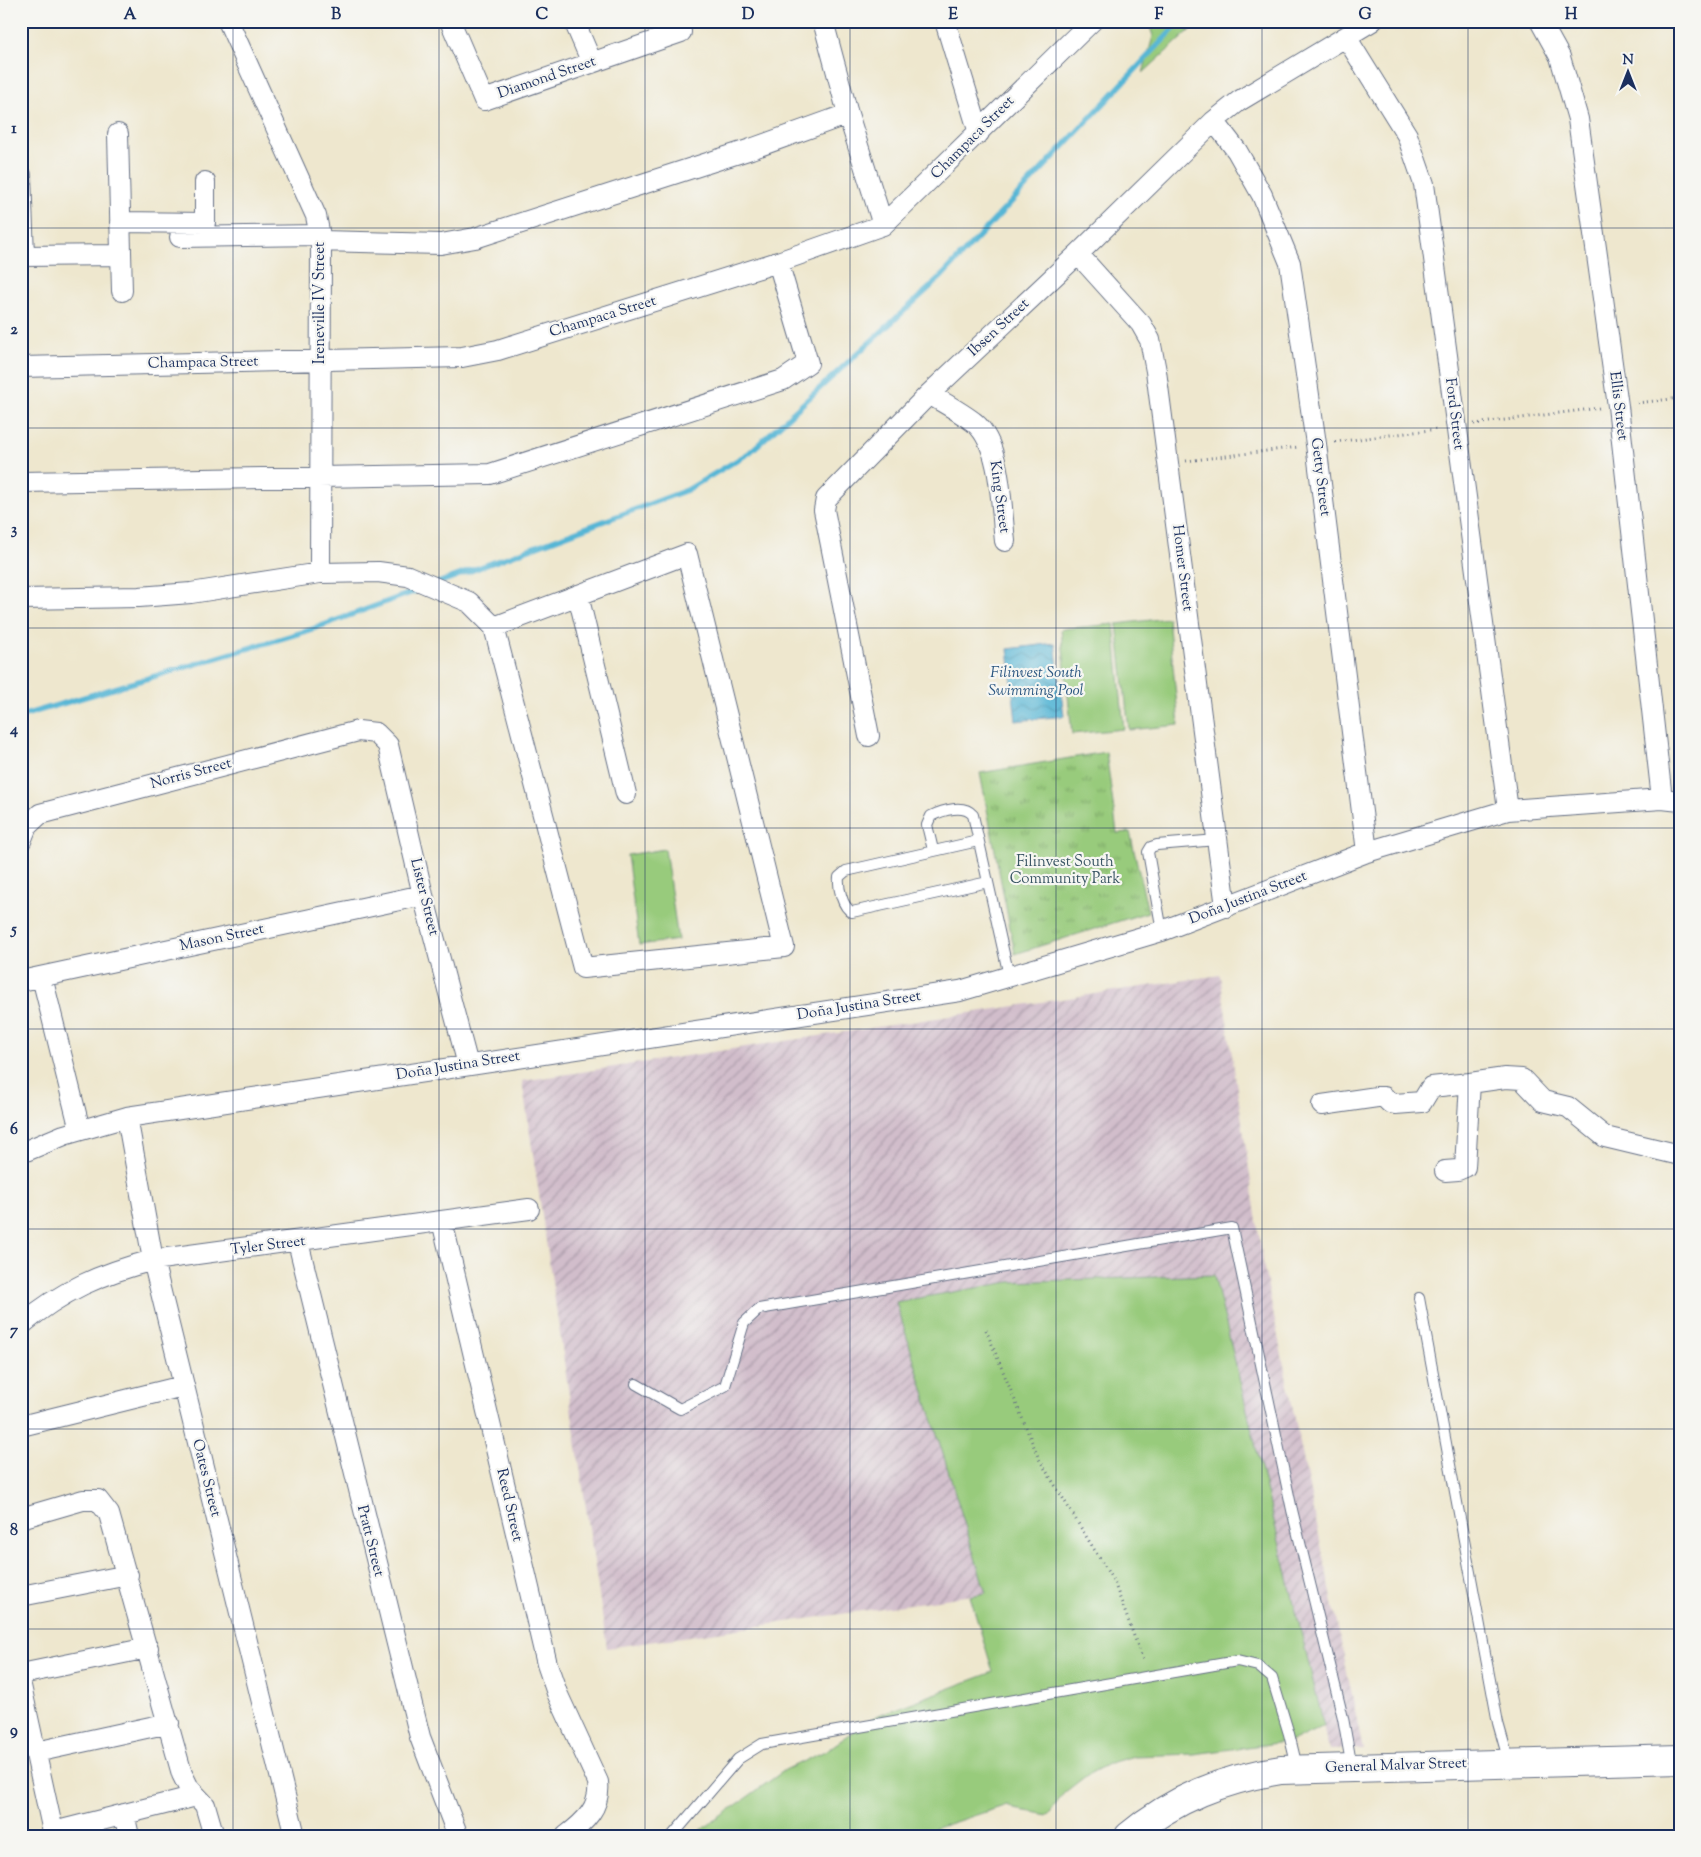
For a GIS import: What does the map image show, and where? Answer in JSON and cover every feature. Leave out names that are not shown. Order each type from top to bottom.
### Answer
[{"type":"highway","name":"General Malvar Street","points":[[1129,1836],[1176,1803],[1210,1787],[1247,1776],[1297,1769],[1680,1760]]},
{"type":"street","name":"Ireneville IV Street","points":[[228,21],[316,216],[321,238],[320,573]]},
{"type":"street","name":"Diamond Street","points":[[450,21],[484,100],[681,32],[678,21]]},
{"type":"street","points":[[574,21],[592,63]]},
{"type":"street","points":[[823,21],[848,114],[883,225]]},
{"type":"street","points":[[945,21],[979,133]]},
{"type":"street","points":[[1066,21],[1072,40]]},
{"type":"street","name":"Champaca Street","points":[[21,367],[462,357],[498,350],[778,262],[883,225],[1092,21]]},
{"type":"street","name":"Ibsen Street","points":[[869,736],[824,504],[830,494],[929,394],[1078,254],[1214,121],[1239,101],[1372,21]]},
{"type":"street","name":"Ellis Street","points":[[1540,21],[1560,57],[1578,119],[1671,800]]},
{"type":"street","name":"Ford Street","points":[[1346,37],[1407,135],[1424,184],[1455,427],[1508,810]]},
{"type":"street","points":[[180,236],[321,238],[441,244],[475,238],[751,149],[848,114]]},
{"type":"street","name":"Getty Street","points":[[1214,121],[1236,151],[1262,195],[1290,263],[1316,444],[1367,852]]},
{"type":"street","points":[[118,134],[122,291]]},
{"type":"street","points":[[21,175],[23,256],[121,256]]},
{"type":"street","points":[[120,222],[205,223],[205,182]]},
{"type":"street","name":"Homer Street","points":[[1078,254],[1141,324],[1150,340],[1156,371],[1226,907]]},
{"type":"street","points":[[21,482],[490,474],[783,380],[808,363],[778,262]]},
{"type":"street","name":"King Street","points":[[929,394],[976,424],[989,442],[996,464],[1005,541]]},
{"type":"street","points":[[21,599],[148,597],[191,593],[320,573],[378,572],[408,576],[469,602],[494,626],[583,968],[784,947],[687,554],[494,626]]},
{"type":"street","points":[[578,595],[626,794]]},
{"type":"street","name":"Norris Street","points":[[21,841],[28,826],[40,814],[358,731],[376,733]]},
{"type":"street","name":"Lister Street","points":[[376,733],[388,745],[423,895],[468,1065]]},
{"type":"street","name":"Doña Justina Street","points":[[21,1153],[80,1130],[127,1117],[960,991],[1162,931],[1367,852],[1508,810],[1671,800]]},
{"type":"street","name":"Mason Street","points":[[21,981],[423,895]]},
{"type":"street","points":[[42,977],[80,1130]]},
{"type":"street","points":[[1322,1105],[1377,1097],[1384,1097],[1390,1103],[1395,1104],[1422,1102],[1431,1087],[1506,1078],[1522,1079],[1543,1101],[1568,1107],[1605,1136],[1680,1155]]},
{"type":"street","points":[[1445,1170],[1458,1170],[1465,1167],[1470,1083]]},
{"type":"street","name":"Oates Street","points":[[127,1117],[153,1260],[295,1836]]},
{"type":"street","name":"Tyler Street","points":[[21,1325],[56,1298],[84,1282],[118,1269],[153,1260],[298,1242],[529,1209]]},
{"type":"street","name":"Reed Street","points":[[442,1221],[547,1664],[557,1693],[598,1782],[599,1790],[594,1808],[581,1824],[566,1836]]},
{"type":"street","name":"Pratt Street","points":[[298,1242],[420,1737],[458,1836]]},
{"type":"street","points":[[21,1426],[183,1386]]},
{"type":"street","points":[[21,1518],[84,1500],[98,1500],[109,1514],[128,1575],[182,1774],[188,1788],[202,1800],[208,1810],[214,1836]]},
{"type":"street","points":[[21,1596],[128,1575]]},
{"type":"street","points":[[21,1674],[148,1648]]},
{"type":"street","points":[[21,1686],[54,1834],[196,1796]]},
{"type":"street","points":[[36,1752],[168,1722]]},
{"type":"street","points":[[124,1814],[129,1836]]},
{"type":"lane","points":[[933,850],[928,820],[936,814],[960,808],[965,808],[973,815],[1009,976]]},
{"type":"lane","points":[[1162,931],[1148,852],[1151,847],[1217,840]]},
{"type":"lane","points":[[978,841],[933,850],[842,873],[838,882],[845,907],[852,912],[988,882]]},
{"type":"lane","points":[[636,1384],[680,1408],[725,1386],[744,1323],[759,1309],[1232,1228],[1292,1510],[1342,1718],[1352,1768]]},
{"type":"lane","points":[[1420,1298],[1496,1713],[1509,1763]]},
{"type":"lane","points":[[672,1836],[738,1760],[762,1744],[1236,1661],[1258,1666],[1272,1678],[1289,1734],[1297,1769]]},
{"type":"path","points":[[1168,463],[1680,398]]},
{"type":"path","points":[[986,1330],[1038,1459],[1114,1582],[1149,1676]]},
{"type":"shaded area","points":[[1220,975],[1264,1268],[1363,1749],[1329,1750],[1214,1275],[1010,1282],[896,1302],[986,1593],[607,1648],[522,1081]]},
{"type":"green space","points":[[1148,21],[1200,21],[1143,73],[1153,36]]},
{"type":"green space","points":[[1168,618],[1179,725],[1129,730],[1117,624]]},
{"type":"green space","points":[[1114,624],[1124,729],[1072,734],[1061,629]]},
{"type":"green space","name":"Filinvest South Community Park","points":[[1106,752],[1117,833],[1130,832],[1148,912],[1015,954],[980,773]]},
{"type":"green space","points":[[665,849],[678,940],[639,945],[627,855]]},
{"type":"green space","points":[[1214,1275],[1324,1726],[1293,1741],[1194,1754],[1134,1756],[1110,1763],[1087,1775],[1064,1793],[1048,1815],[1014,1809],[1007,1805],[912,1836],[693,1836],[785,1770],[827,1750],[876,1716],[993,1672],[970,1596],[986,1593],[896,1302],[1010,1282]]},
{"type":"water","name":"Filinvest South Swimming Pool","points":[[1055,643],[1064,716],[1016,721],[1008,649]]},
{"type":"waterway","points":[[438,583],[687,490],[749,453],[940,278],[1181,21]]},
{"type":"waterway","points":[[21,716],[310,630],[424,588]]}]
